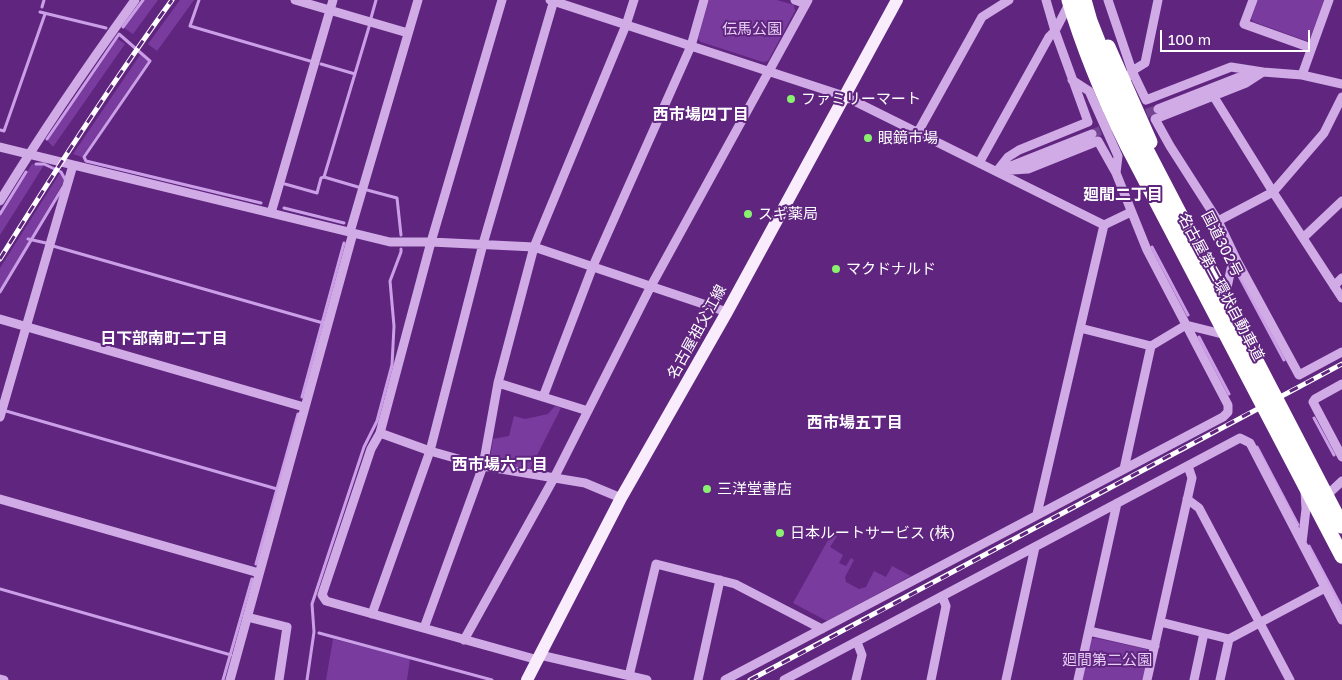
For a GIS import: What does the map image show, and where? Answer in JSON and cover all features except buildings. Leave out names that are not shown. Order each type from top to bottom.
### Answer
[{"type":"highway","name":"名古屋第二環状自動車道","points":[[1070,0],[1092,67],[1127,145],[1342,556]]},
{"type":"highway","name":"名古屋第二環状自動車道","points":[[1084,0],[1090,21],[1123,105],[1342,526]]},
{"type":"highway","name":"国道302号","points":[[1091,0],[1107,46],[1150,142],[1223,282],[1227,301],[1222,334],[1227,353],[1296,482],[1304,489],[1333,503],[1342,511]]},
{"type":"main road","name":"名古屋祖父江線","points":[[527,680],[622,498],[727,312],[897,0]]},
{"type":"street","points":[[0,201],[71,90],[135,0]]},
{"type":"street","points":[[295,0],[408,33]]},
{"type":"street","points":[[271,213],[333,0]]},
{"type":"street","points":[[230,680],[351,232],[418,0]]},
{"type":"street","points":[[502,0],[431,242],[380,433],[371,449],[322,595],[326,601],[464,640],[539,658],[647,680]]},
{"type":"street","points":[[372,614],[430,451],[483,244],[553,0],[844,96],[1104,225]]},
{"type":"street","points":[[424,628],[483,466],[498,383],[534,247],[626,25],[634,0]]},
{"type":"street","points":[[543,397],[593,266],[691,46],[704,0]]},
{"type":"street","points":[[464,640],[554,478],[651,286],[807,2],[794,0]]},
{"type":"street","points":[[918,132],[982,17],[1009,0]]},
{"type":"street","points":[[997,171],[1008,157],[1019,150],[1088,122],[1055,32],[1046,0]]},
{"type":"street","points":[[979,163],[1049,37],[1055,32],[1070,0]]},
{"type":"street","points":[[1108,0],[1132,71],[1146,100],[1231,66],[1263,72],[1302,75],[1342,84]]},
{"type":"street","points":[[1124,85],[1132,71],[1144,63],[1158,0]]},
{"type":"street","points":[[1252,0],[1244,24],[1311,48]]},
{"type":"street","points":[[1302,75],[1328,0]]},
{"type":"street","points":[[1263,72],[1246,83],[1214,97],[1155,119],[1218,221],[1237,261],[1299,375],[1342,352]]},
{"type":"street","points":[[1158,109],[1236,78],[1263,72]]},
{"type":"street","points":[[1072,80],[1089,90],[1118,156],[1116,174]]},
{"type":"street","points":[[1214,97],[1342,298]]},
{"type":"street","points":[[1218,221],[1273,192],[1324,133],[1342,97]]},
{"type":"street","points":[[997,171],[1092,134]]},
{"type":"street","points":[[725,680],[1223,417],[1228,412],[1228,405],[1147,250],[1116,174],[1098,141],[1028,169],[997,171]]},
{"type":"street","points":[[1150,142],[1170,146]]},
{"type":"street","points":[[0,148],[390,242],[534,247],[727,312]]},
{"type":"street","points":[[0,417],[73,165]]},
{"type":"street","points":[[1304,237],[1342,201]]},
{"type":"street","points":[[1104,225],[1131,212]]},
{"type":"street","points":[[1037,514],[1104,225]]},
{"type":"street","points":[[1226,292],[1232,269],[1237,261]]},
{"type":"street","points":[[1334,286],[1342,278]]},
{"type":"street","points":[[0,319],[304,407]]},
{"type":"street","points":[[1080,328],[1151,346],[1186,326],[1222,334]]},
{"type":"street","points":[[1124,468],[1151,346]]},
{"type":"street","points":[[498,383],[588,410]]},
{"type":"street","points":[[1342,384],[1313,402],[1342,457]]},
{"type":"street","points":[[380,433],[430,451],[483,466],[586,483],[622,498]]},
{"type":"street","points":[[784,680],[1240,438],[1250,443],[1342,620]]},
{"type":"street","points":[[1147,680],[1192,478],[1188,466]]},
{"type":"street","points":[[1324,498],[1342,481]]},
{"type":"street","points":[[1302,543],[1306,509],[1304,489]]},
{"type":"street","points":[[0,499],[259,573]]},
{"type":"street","points":[[1187,499],[1200,508],[1290,680]]},
{"type":"street","points":[[1078,680],[1117,503]]},
{"type":"street","points":[[1006,680],[1035,547]]},
{"type":"street","points":[[629,676],[656,564],[735,584],[822,629]]},
{"type":"street","points":[[698,680],[720,580]]},
{"type":"street","points":[[1160,622],[1229,638],[1325,588]]},
{"type":"street","points":[[931,680],[946,606],[942,596]]},
{"type":"street","points":[[247,617],[287,627],[279,680]]},
{"type":"street","points":[[1089,631],[1155,646]]},
{"type":"street","points":[[1194,680],[1204,633]]},
{"type":"street","points":[[1220,680],[1229,638]]},
{"type":"street","points":[[856,680],[862,656],[857,642]]},
{"type":"street","points":[[0,679],[4,680]]},
{"type":"green space","points":[[144,0],[158,0],[133,34],[124,28]]},
{"type":"green space","points":[[180,0],[194,0],[157,51],[148,44]]},
{"type":"green space","name":"伝馬公園","points":[[709,0],[777,0],[794,5],[795,11],[768,61],[763,62],[701,42],[698,39]]},
{"type":"green space","points":[[1258,0],[1324,0],[1310,39],[1307,41],[1254,22],[1251,19]]},
{"type":"green space","points":[[116,38],[125,44],[53,147],[47,140]]},
{"type":"green space","points":[[140,55],[148,61],[82,157],[73,154]]},
{"type":"green space","points":[[32,164],[44,165],[0,235],[0,215]]},
{"type":"green space","points":[[60,173],[64,181],[31,238],[28,238],[29,242],[0,289],[0,268]]},
{"type":"green space","points":[[555,406],[561,408],[530,469],[493,463],[490,459],[493,439],[509,436],[514,416],[525,419],[548,414]]},
{"type":"green space","points":[[832,533],[837,536],[830,547],[843,555],[839,563],[846,566],[851,558],[854,560],[845,577],[846,582],[859,589],[866,587],[874,571],[886,577],[892,566],[911,576],[827,621],[793,603]]},
{"type":"green space","name":"廻間第二公園","points":[[1095,638],[1146,649],[1149,653],[1143,680],[1082,680],[1091,639]]},
{"type":"green space","points":[[333,639],[410,659],[407,680],[326,680]]},
{"type":"waterway","points":[[42,7],[44,0]]},
{"type":"waterway","points":[[123,27],[143,0]]},
{"type":"waterway","points":[[199,0],[190,26],[310,61]]},
{"type":"waterway","points":[[371,18],[376,0]]},
{"type":"waterway","points":[[40,12],[106,28]]},
{"type":"waterway","points":[[0,130],[4,131],[45,14]]},
{"type":"waterway","points":[[358,187],[324,177],[369,27]]},
{"type":"waterway","points":[[47,139],[119,34],[150,61],[84,157],[86,161],[261,203]]},
{"type":"waterway","points":[[321,64],[355,74]]},
{"type":"waterway","points":[[36,164],[44,164],[61,172],[66,181]]},
{"type":"waterway","points":[[0,214],[26,172]]},
{"type":"waterway","points":[[285,184],[317,193],[321,178],[324,177]]},
{"type":"waterway","points":[[0,292],[63,187]]},
{"type":"waterway","points":[[367,190],[397,198],[401,235]]},
{"type":"waterway","points":[[284,208],[344,223]]},
{"type":"waterway","points":[[1206,214],[1227,252]]},
{"type":"waterway","points":[[28,239],[46,243]]},
{"type":"waterway","points":[[302,397],[344,243]]},
{"type":"waterway","points":[[53,246],[323,323]]},
{"type":"waterway","points":[[1152,247],[1188,315]]},
{"type":"waterway","points":[[307,680],[314,632],[312,604],[364,447],[377,421],[392,365],[394,326],[390,281],[401,249]]},
{"type":"waterway","points":[[1238,274],[1284,360]]},
{"type":"waterway","points":[[1199,337],[1229,394]]},
{"type":"waterway","points":[[6,411],[277,489]]},
{"type":"waterway","points":[[256,564],[298,414]]},
{"type":"waterway","points":[[1314,418],[1334,455]]},
{"type":"waterway","points":[[1257,447],[1298,525]]},
{"type":"waterway","points":[[1309,546],[1342,608]]},
{"type":"waterway","points":[[223,680],[252,579]]},
{"type":"waterway","points":[[0,589],[231,655]]},
{"type":"waterway","points":[[319,633],[492,680]]},
{"type":"tunnel","points":[[1134,118],[1158,109]]},
{"type":"tunnel","points":[[1092,134],[1113,126]]},
{"type":"railway","points":[[0,259],[84,128],[172,0]]},
{"type":"railway","points":[[750,680],[1342,364]]},
{"type":"place","name":"ファミリーマート","points":[[791,99]]},
{"type":"place","name":"眼鏡市場","points":[[868,138]]},
{"type":"place","name":"スギ薬局","points":[[748,214]]},
{"type":"place","name":"マクドナルド","points":[[836,269]]},
{"type":"place","name":"三洋堂書店","points":[[707,489]]},
{"type":"place","name":"日本ルートサービス (株)","points":[[780,533]]},
{"type":"district","name":"西市場四丁目","points":[[701,115]]},
{"type":"district","name":"廻間二丁目","points":[[1123,195]]},
{"type":"district","name":"日下部南町二丁目","points":[[164,339]]},
{"type":"district","name":"西市場五丁目","points":[[855,423]]},
{"type":"district","name":"西市場六丁目","points":[[500,465]]}]
